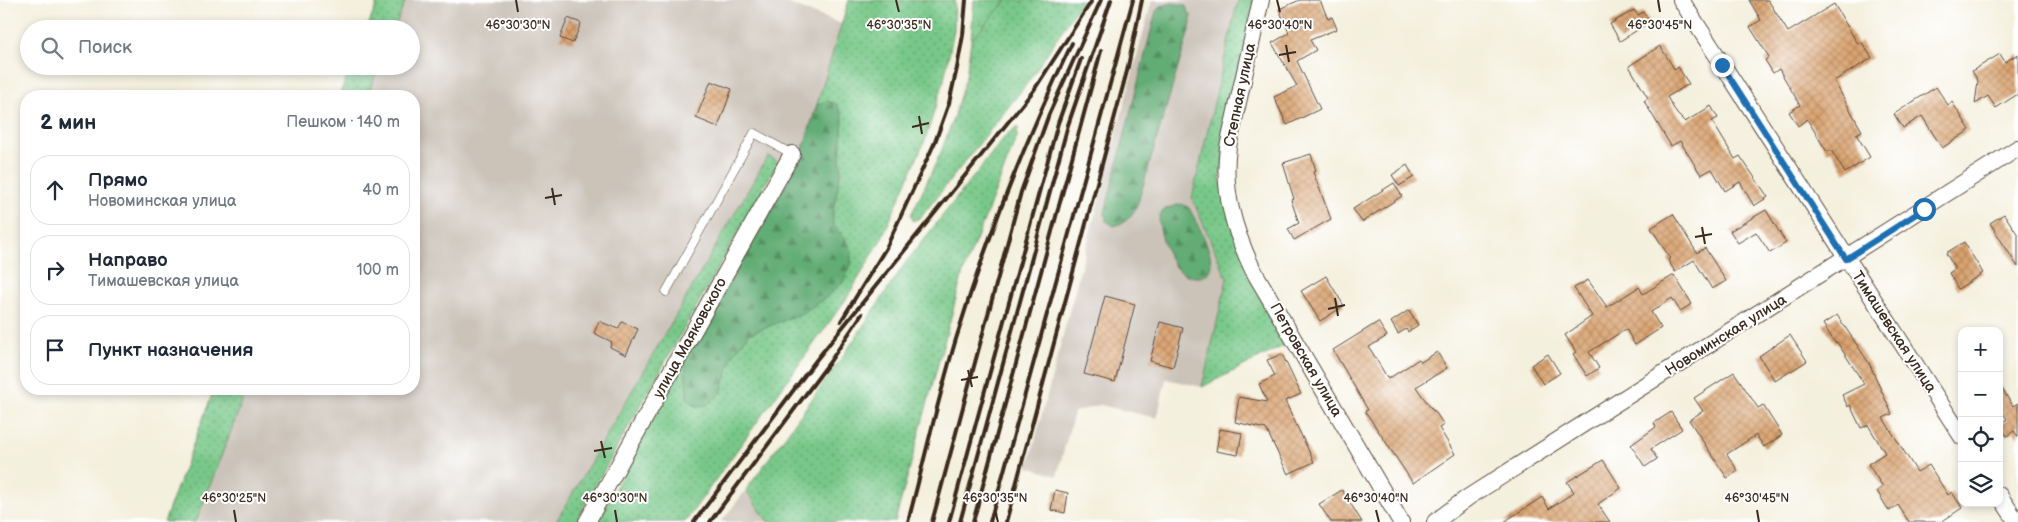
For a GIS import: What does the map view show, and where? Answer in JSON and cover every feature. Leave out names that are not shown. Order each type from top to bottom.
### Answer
[{"type":"street","name":"Степная улица","points":[[1226,192],[1225,165],[1228,147],[1261,0]]},
{"type":"street","name":"Тимашевская улица","points":[[1681,0],[1958,431]]},
{"type":"street","name":"Новоминская улица","points":[[1435,522],[1467,498],[2018,148]]},
{"type":"street","name":"улица Маяковского","points":[[587,522],[792,154]]},
{"type":"street","name":"Петровская улица","points":[[1226,192],[1236,231],[1253,270],[1401,522]]},
{"type":"street","points":[[2003,501],[2017,522]]},
{"type":"lane","points":[[666,292],[754,133],[792,154]]},
{"type":"shaded area","points":[[406,0],[778,0],[842,24],[800,159],[793,172],[767,157],[556,522],[196,522],[245,395],[420,395],[420,90],[369,90],[375,75],[420,75],[420,20],[398,20]]},
{"type":"shaded area","points":[[1152,0],[1238,0],[1192,198],[1227,279],[1202,387],[1166,379],[1157,418],[1100,405],[1074,412],[1057,476],[1028,467]]},
{"type":"shaded area","points":[[746,490],[768,522],[721,522]]},
{"type":"green space","points":[[378,0],[406,0],[398,20],[370,20]]},
{"type":"green space","points":[[849,0],[955,0],[954,30],[944,80],[925,140],[881,240],[847,298],[685,522],[597,522],[685,359],[800,159]]},
{"type":"green space","points":[[974,0],[1007,0],[971,40]]},
{"type":"green space","points":[[1007,0],[1082,0],[1029,81],[921,217],[913,221],[911,215],[941,152],[953,119],[966,76],[971,40]]},
{"type":"green space","points":[[1238,0],[1254,0],[1220,180],[1289,343],[1202,387],[1227,279],[1192,198]]},
{"type":"green space","points":[[1172,3],[1185,5],[1191,16],[1191,24],[1137,206],[1128,219],[1114,226],[1106,221],[1105,212],[1156,11],[1161,6]]},
{"type":"green space","points":[[347,75],[375,75],[369,90],[341,90]]},
{"type":"green space","points":[[827,101],[837,104],[843,118],[840,156],[841,170],[833,212],[833,225],[844,237],[851,249],[851,265],[843,282],[805,312],[749,334],[732,357],[721,393],[707,405],[695,406],[687,397],[685,359],[800,159],[817,105]]},
{"type":"green space","points":[[1018,127],[1017,137],[963,273],[895,522],[768,522],[746,490],[841,359],[906,262],[1007,134]]},
{"type":"green space","points":[[768,156],[778,162],[575,522],[556,522]]},
{"type":"green space","points":[[1182,204],[1189,208],[1203,235],[1210,257],[1211,266],[1207,273],[1199,277],[1193,277],[1175,267],[1166,248],[1159,224],[1159,217],[1163,211]]},
{"type":"green space","points":[[212,395],[245,395],[196,522],[164,522]]},
{"type":"building","points":[[1300,0],[1320,0],[1328,19],[1332,17],[1337,29],[1310,40],[1316,50],[1297,61],[1320,109],[1287,125],[1274,97],[1297,86],[1272,43],[1289,33],[1279,9]]},
{"type":"building","points":[[1749,0],[1768,0],[1788,32],[1834,4],[1858,44],[1861,41],[1872,58],[1834,81],[1862,131],[1856,134],[1870,157],[1845,173],[1831,150],[1827,152],[1807,119],[1798,126],[1789,112],[1800,105],[1779,69],[1773,73],[1765,60],[1769,57],[1750,27],[1761,20]]},
{"type":"building","points":[[1634,10],[1638,15],[1643,12],[1650,22],[1620,41],[1610,24]]},
{"type":"building","points":[[568,18],[581,23],[573,43],[560,38]]},
{"type":"building","points":[[1660,46],[1675,70],[1678,67],[1689,84],[1667,97],[1677,114],[1685,122],[1711,106],[1718,118],[1712,121],[1735,159],[1740,156],[1768,197],[1754,206],[1740,182],[1725,191],[1712,169],[1701,175],[1680,141],[1671,146],[1644,101],[1648,98],[1629,66]]},
{"type":"building","points":[[2000,54],[2005,62],[2018,54],[2018,94],[1996,108],[1988,96],[1975,104],[1978,81],[1972,71]]},
{"type":"building","points":[[711,81],[732,89],[718,127],[696,118]]},
{"type":"building","points":[[1936,87],[1948,105],[1952,102],[1970,130],[1942,148],[1922,116],[1903,128],[1894,114]]},
{"type":"building","points":[[1311,154],[1316,171],[1313,172],[1331,219],[1294,240],[1288,229],[1299,223],[1291,200],[1294,199],[1283,163]]},
{"type":"building","points":[[1407,165],[1414,177],[1399,186],[1392,175]]},
{"type":"building","points":[[1394,183],[1402,196],[1362,222],[1353,209]]},
{"type":"building","points":[[1766,210],[1786,243],[1770,253],[1756,232],[1738,243],[1730,231]]},
{"type":"building","points":[[1673,214],[1697,253],[1705,248],[1726,281],[1712,289],[1694,260],[1675,272],[1668,260],[1670,258],[1651,228]]},
{"type":"building","points":[[2004,214],[2018,235],[2018,267],[1990,223]]},
{"type":"building","points":[[1964,242],[1983,273],[1958,289],[1949,273],[1955,269],[1946,253]]},
{"type":"building","points":[[1674,275],[1692,304],[1680,311],[1672,298],[1651,312],[1661,328],[1635,345],[1626,329],[1589,352],[1599,368],[1587,376],[1573,354],[1576,352],[1565,335],[1592,316],[1574,288],[1588,280],[1607,307],[1639,287],[1643,294]]},
{"type":"building","points":[[1326,276],[1344,306],[1320,321],[1301,291]]},
{"type":"building","points":[[1105,296],[1135,304],[1115,382],[1084,374]]},
{"type":"building","points":[[1409,310],[1418,325],[1408,332],[1406,329],[1398,334],[1391,322]]},
{"type":"building","points":[[1837,315],[1869,363],[1892,414],[1883,418],[1917,472],[1929,465],[1948,495],[1952,492],[1958,502],[1958,507],[1962,508],[1941,522],[1909,522],[1898,505],[1889,511],[1877,491],[1883,487],[1868,464],[1885,453],[1868,425],[1861,428],[1850,405],[1848,407],[1842,395],[1864,384],[1823,324]]},
{"type":"building","points":[[599,321],[618,329],[622,322],[638,329],[626,355],[610,347],[612,342],[594,333]]},
{"type":"building","points":[[1160,322],[1183,328],[1173,367],[1150,361]]},
{"type":"building","points":[[1378,322],[1387,336],[1369,347],[1388,379],[1419,359],[1421,362],[1437,352],[1447,368],[1416,387],[1444,425],[1439,428],[1455,454],[1413,483],[1365,411],[1368,410],[1333,350]]},
{"type":"building","points":[[1790,335],[1807,361],[1775,381],[1759,356]]},
{"type":"building","points":[[1282,354],[1301,394],[1285,401],[1314,462],[1288,474],[1266,429],[1235,422],[1239,397],[1267,402],[1259,384],[1275,376],[1267,360]]},
{"type":"building","points":[[1548,354],[1560,373],[1543,384],[1531,365]]},
{"type":"building","points":[[1734,372],[1758,408],[1763,405],[1782,435],[1764,447],[1756,435],[1727,454],[1738,471],[1727,478],[1689,420],[1703,411],[1694,398]]},
{"type":"building","points":[[2003,390],[2013,406],[2018,403],[2018,437],[2014,431],[2007,436],[2003,430],[2003,422],[2007,419],[2003,413]]},
{"type":"building","points":[[1671,412],[1682,429],[1651,449],[1657,459],[1645,467],[1631,445],[1656,427],[1654,423]]},
{"type":"building","points":[[1220,429],[1242,433],[1238,455],[1216,451]]},
{"type":"building","points":[[1603,460],[1621,488],[1598,504],[1610,522],[1504,522],[1542,497],[1549,509],[1574,492],[1567,482]]},
{"type":"building","points":[[1055,490],[1068,493],[1065,513],[1051,510]]},
{"type":"building","points":[[1342,490],[1362,522],[1331,522],[1319,504]]},
{"type":"railway","points":[[841,321],[886,248],[935,142],[949,103],[957,68],[963,35],[966,0]]},
{"type":"railway","points":[[932,522],[1021,192],[1049,114],[1101,0]]},
{"type":"railway","points":[[960,522],[1068,125],[1111,0]]},
{"type":"railway","points":[[990,522],[1133,0]]},
{"type":"railway","points":[[1006,522],[1127,71],[1142,0]]},
{"type":"railway","points":[[694,522],[817,359],[1034,90],[1091,2]]},
{"type":"railway","points":[[908,522],[949,362],[981,263],[1023,152],[1072,43]]},
{"type":"railway","points":[[973,522],[1101,51]]},
{"type":"railway","points":[[949,522],[1058,123],[1081,59]]},
{"type":"railway","points":[[710,522],[829,363],[862,314]]},
{"type":"route","points":[[1722,65],[1846,259],[1924,209]]}]
